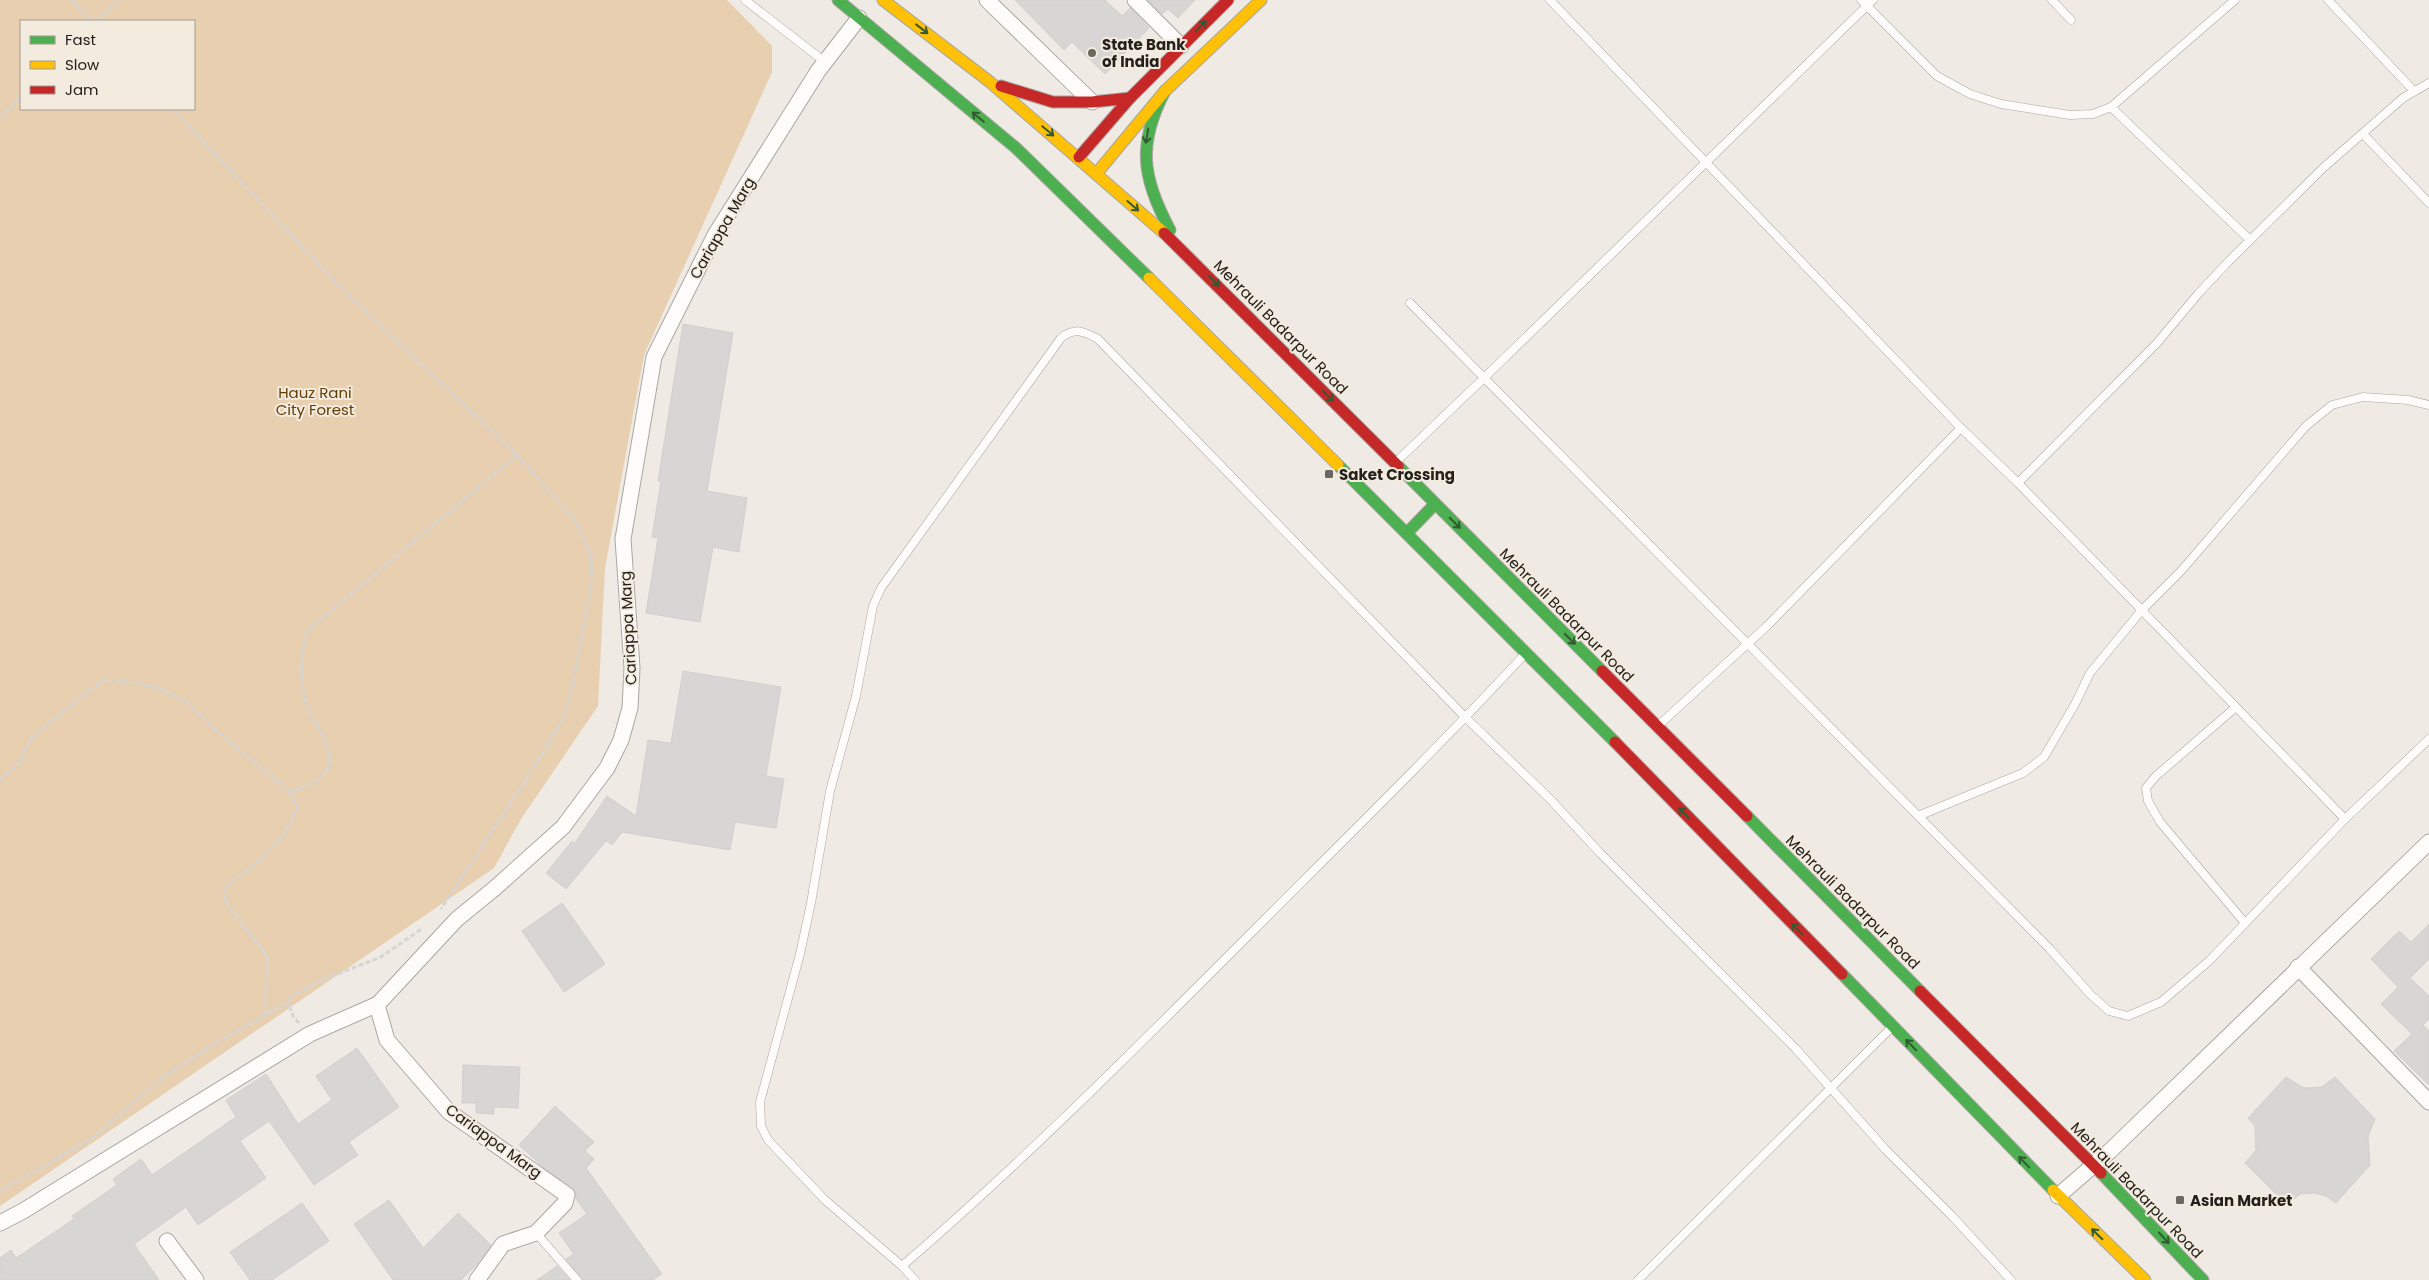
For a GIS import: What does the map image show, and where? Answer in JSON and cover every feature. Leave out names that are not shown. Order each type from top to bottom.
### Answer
[{"type":"main road","points":[[838,0],[1016,148],[1070,200],[1407,532],[2058,1196],[2145,1280]]},
{"type":"main road","name":"Mehrauli Badarpur Road","points":[[883,0],[990,82],[1079,157],[1179,246],[2094,1165],[2203,1280]]},
{"type":"main road","points":[[1079,157],[1130,98],[1228,0]]},
{"type":"main road","points":[[1096,174],[1165,91],[1261,0]]},
{"type":"main road","points":[[990,82],[1053,102],[1092,102],[1130,98]]},
{"type":"main road","points":[[1165,91],[1149,122],[1145,145],[1145,168],[1154,202],[1179,246]]},
{"type":"main road","points":[[1407,532],[1436,504]]},
{"type":"street","points":[[987,0],[1092,102]]},
{"type":"street","points":[[1135,0],[1181,46]]},
{"type":"street","name":"Cariappa Marg","points":[[536,1234],[565,1202],[567,1195],[449,1112],[387,1040],[377,1006],[456,919],[495,888],[563,827],[607,768],[621,740],[630,708],[632,668],[624,539],[654,357],[715,235],[825,62],[859,18]]},
{"type":"street","points":[[2058,1196],[2094,1165],[2429,842]]},
{"type":"street","points":[[2298,967],[2429,1102]]},
{"type":"street","points":[[0,1223],[40,1201],[310,1034],[378,1004]]},
{"type":"street","points":[[477,1280],[503,1244],[536,1234]]},
{"type":"street","points":[[167,1241],[196,1280]]},
{"type":"lane","points":[[745,0],[825,62]]},
{"type":"lane","points":[[1550,0],[1961,428],[2018,483],[2345,819]]},
{"type":"lane","points":[[1861,0],[1937,76],[1970,94],[2000,104],[2070,115],[2093,114],[2111,107],[2235,0]]},
{"type":"lane","points":[[1395,462],[1874,0]]},
{"type":"lane","points":[[2052,0],[2071,20]]},
{"type":"lane","points":[[2328,0],[2414,91]]},
{"type":"lane","points":[[2018,483],[2157,343],[2198,294],[2323,168],[2403,98],[2429,83]]},
{"type":"lane","points":[[2111,107],[2250,240]]},
{"type":"lane","points":[[2363,134],[2429,204]]},
{"type":"lane","points":[[1410,303],[2049,948],[2090,994],[2109,1011],[2128,1016],[2161,1002],[2209,961],[2345,819],[2429,739]]},
{"type":"lane","points":[[914,1280],[902,1266],[826,1200],[768,1140],[761,1126],[760,1102],[812,903],[830,791],[856,696],[873,606],[881,588],[1061,338],[1070,330],[1083,331],[1098,338],[1466,718],[1549,798],[1600,853],[1719,970],[1830,1087],[1886,1150],[1952,1216],[2011,1280]]},
{"type":"lane","points":[[1918,816],[2023,773],[2044,757],[2063,727],[2090,673],[2141,611],[2181,570],[2306,426],[2332,405],[2362,397],[2408,400],[2429,406]]},
{"type":"lane","points":[[1657,726],[1748,644],[1961,428]]},
{"type":"lane","points":[[902,1266],[988,1190],[1136,1048],[1466,718],[1526,652]]},
{"type":"lane","points":[[2236,707],[2156,776],[2146,788],[2148,801],[2160,822],[2245,923]]},
{"type":"lane","points":[[1638,1280],[1830,1087],[1893,1027]]},
{"type":"lane","points":[[536,1234],[576,1280]]},
{"type":"path","points":[[72,0],[91,20]]},
{"type":"path","points":[[98,20],[120,0]]},
{"type":"path","points":[[0,118],[20,98]]},
{"type":"path","points":[[174,110],[338,285],[518,455],[574,518],[591,554],[592,580],[573,684],[563,719],[536,764],[440,911]]},
{"type":"path","points":[[290,792],[316,781],[327,771],[330,753],[308,707],[301,668],[302,648],[306,632],[518,455]]},
{"type":"path","points":[[0,780],[19,763],[32,737],[104,680],[138,683],[160,689],[187,702],[212,728],[290,792],[297,807],[291,824],[278,842],[253,866],[234,878],[224,890],[225,901],[267,956],[266,1014]]},
{"type":"path","points":[[0,1191],[94,1137],[158,1081],[219,1040],[288,1002],[290,997],[322,980],[381,957],[418,933],[429,922]]},
{"type":"path","points":[[288,1002],[293,1016],[310,1034]]},
{"type":"green space","name":"Hauz Rani City Forest","points":[[0,0],[727,0],[772,46],[772,72],[644,355],[605,568],[598,706],[521,819],[494,868],[0,1206]]},
{"type":"building","points":[[1015,0],[1105,0],[1122,16],[1130,8],[1149,28],[1105,74],[1072,42],[1064,50]]},
{"type":"building","points":[[1148,0],[1195,0],[1178,18],[1168,9],[1162,14]]},
{"type":"building","points":[[683,324],[733,333],[707,491],[747,498],[739,552],[713,547],[700,622],[646,613],[658,538],[652,537],[661,482],[658,481]]},
{"type":"building","points":[[683,671],[781,687],[766,776],[784,779],[776,828],[735,822],[730,850],[622,832],[612,845],[606,841],[566,889],[546,873],[572,841],[574,844],[607,796],[636,816],[648,740],[671,743]]},
{"type":"building","points":[[562,903],[605,964],[564,992],[522,931]]},
{"type":"building","points":[[2429,924],[2429,959],[2410,978],[2429,996],[2429,1019],[2423,1025],[2429,1031],[2429,1085],[2394,1051],[2412,1034],[2381,1004],[2398,987],[2371,959],[2399,931],[2411,942]]},
{"type":"building","points":[[357,1048],[399,1107],[349,1142],[358,1155],[314,1185],[269,1121],[240,1141],[266,1178],[198,1225],[186,1207],[134,1244],[159,1280],[0,1280],[0,1258],[11,1250],[16,1258],[74,1219],[72,1216],[117,1185],[113,1179],[141,1159],[152,1175],[236,1117],[226,1100],[266,1074],[298,1124],[332,1100],[316,1076]]},
{"type":"building","points":[[463,1065],[520,1067],[518,1108],[494,1107],[494,1114],[476,1113],[476,1103],[462,1103]]},
{"type":"building","points":[[2286,1077],[2304,1088],[2322,1087],[2335,1077],[2375,1119],[2368,1136],[2370,1165],[2336,1203],[2326,1196],[2314,1193],[2300,1194],[2287,1205],[2245,1163],[2256,1150],[2255,1126],[2248,1118]]},
{"type":"building","points":[[555,1106],[594,1142],[585,1151],[594,1159],[586,1168],[662,1274],[653,1280],[583,1280],[566,1259],[574,1254],[559,1233],[587,1214],[576,1199],[576,1192],[573,1188],[543,1167],[519,1145]]},
{"type":"building","points":[[389,1200],[423,1248],[458,1213],[491,1245],[476,1265],[461,1280],[393,1280],[354,1224]]},
{"type":"building","points":[[302,1203],[329,1241],[272,1280],[250,1280],[230,1252]]},
{"type":"building","points":[[557,1266],[570,1280],[537,1280]]},
{"type":"traffic: fast","points":[[838,0],[1016,148],[1149,278]]},
{"type":"traffic: fast","points":[[1165,91],[1150,128],[1146,161],[1153,194],[1170,230]]},
{"type":"traffic: fast","points":[[1338,465],[1615,742]]},
{"type":"traffic: fast","points":[[1398,466],[1602,671]]},
{"type":"traffic: fast","points":[[1407,533],[1435,504]]},
{"type":"traffic: fast","points":[[1747,816],[1920,991]]},
{"type":"traffic: fast","points":[[1842,974],[2053,1190]]},
{"type":"traffic: fast","points":[[2101,1173],[2203,1280]]},
{"type":"traffic: slow","points":[[883,0],[990,82],[1164,233]]},
{"type":"traffic: slow","points":[[1096,174],[1165,91],[1261,0]]},
{"type":"traffic: slow","points":[[1149,278],[1338,465]]},
{"type":"traffic: slow","points":[[2053,1190],[2145,1280]]},
{"type":"traffic: jam","points":[[1079,157],[1130,98],[1228,0]]},
{"type":"traffic: jam","points":[[1001,86],[1053,102],[1092,102],[1130,98]]},
{"type":"traffic: jam","points":[[1164,233],[1398,466]]},
{"type":"traffic: jam","points":[[1602,671],[1747,816]]},
{"type":"traffic: jam","points":[[1615,742],[1842,974]]},
{"type":"traffic: jam","points":[[1920,991],[2101,1173]]},
{"type":"place","name":"State Bank of India","points":[[1092,53]]},
{"type":"place","name":"Saket Crossing","points":[[1329,474]]},
{"type":"place","name":"Asian Market","points":[[2180,1200]]}]
